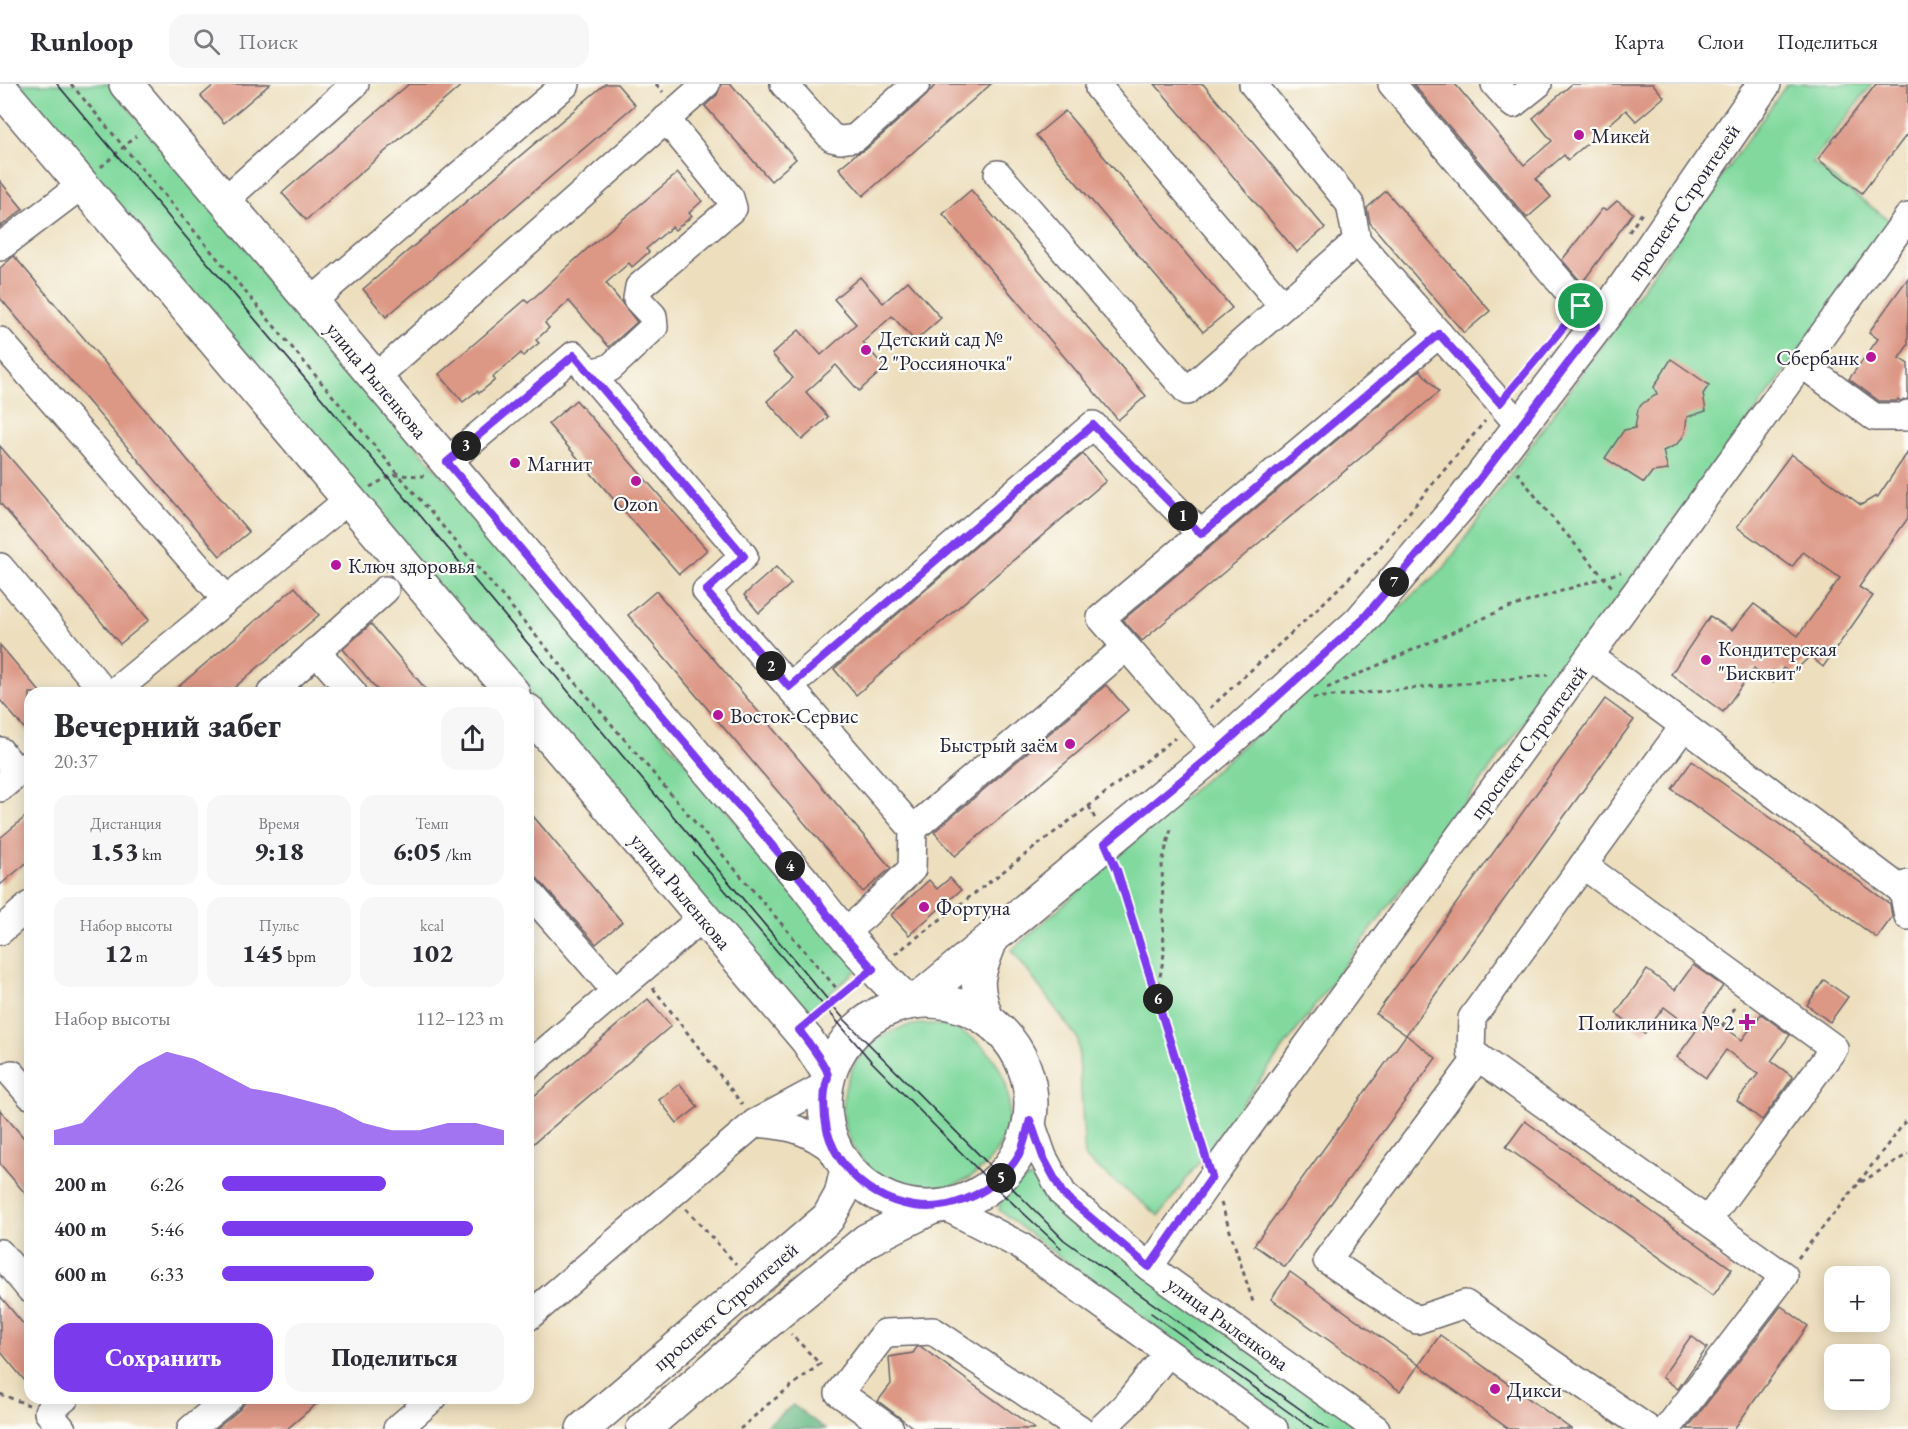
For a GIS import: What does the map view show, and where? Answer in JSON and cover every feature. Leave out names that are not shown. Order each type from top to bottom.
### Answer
[{"type":"main road","name":"улица Рыленкова","points":[[129,85],[805,884],[842,934],[873,969],[912,1002]]},
{"type":"main road","points":[[0,88],[508,687]]},
{"type":"main road","name":"проспект Строителей","points":[[912,1002],[991,940],[1217,751],[1360,622],[1460,505],[1510,414],[1597,325],[1755,88]]},
{"type":"main road","name":"улица Рыленкова","points":[[534,718],[799,1030],[816,1053],[827,1080]]},
{"type":"main road","points":[[987,1019],[977,994],[979,973],[991,940]]},
{"type":"main road","points":[[912,1002],[940,1002],[964,1008],[987,1019],[1008,1039],[1023,1064],[1031,1091],[1030,1120],[1020,1151],[1002,1177],[970,1199],[938,1207],[899,1204],[871,1191],[841,1161],[828,1130],[824,1108],[827,1080],[837,1055],[855,1030],[880,1013],[912,1002]]},
{"type":"main road","name":"проспект Строителей","points":[[583,1429],[828,1218],[841,1195],[841,1161]]},
{"type":"main road","name":"проспект Строителей","points":[[643,1429],[778,1312],[867,1240],[938,1207]]},
{"type":"street","points":[[225,200],[355,84]]},
{"type":"street","points":[[311,302],[566,84]]},
{"type":"street","points":[[375,378],[706,84]]},
{"type":"street","points":[[784,84],[832,138],[841,140],[855,138],[916,84]]},
{"type":"street","points":[[1253,84],[1350,204],[1358,241],[1510,414]]},
{"type":"street","points":[[1392,84],[1597,325]]},
{"type":"street","points":[[1495,84],[1513,104],[1538,84]]},
{"type":"street","points":[[1099,88],[1283,306]]},
{"type":"street","points":[[589,373],[610,368],[654,327],[653,316],[637,299],[639,287],[733,208],[730,198],[666,119]]},
{"type":"street","points":[[998,174],[1187,391],[1358,241]]},
{"type":"street","points":[[0,247],[82,185]]},
{"type":"street","name":"проспект Строителей","points":[[1149,1267],[1908,217]]},
{"type":"street","points":[[1217,751],[1101,618],[1439,334]]},
{"type":"street","points":[[0,341],[226,599]]},
{"type":"street","points":[[452,468],[574,355],[744,556],[706,591],[913,829],[912,869],[842,934]]},
{"type":"street","points":[[1802,364],[1874,417],[1905,417],[1908,414]]},
{"type":"street","points":[[789,687],[1093,425],[1201,534]]},
{"type":"street","points":[[120,687],[348,500]]},
{"type":"street","points":[[0,567],[100,687]]},
{"type":"street","points":[[277,687],[385,590]]},
{"type":"street","points":[[913,829],[1125,648]]},
{"type":"street","points":[[316,651],[348,687]]},
{"type":"street","points":[[1584,666],[1683,726],[1906,897]]},
{"type":"street","points":[[1667,1429],[1784,1276],[1471,1052],[1472,1018],[1683,726]]},
{"type":"street","points":[[0,751],[16,775]]},
{"type":"street","points":[[1583,864],[1834,1048],[1708,1220]]},
{"type":"street","points":[[534,898],[615,990]]},
{"type":"street","points":[[0,931],[24,910]]},
{"type":"street","points":[[534,1061],[703,917]]},
{"type":"street","points":[[1478,1057],[1327,1260],[1417,1320],[1465,1304],[1648,1429]]},
{"type":"street","points":[[12,1074],[24,1088]]},
{"type":"street","points":[[534,1305],[672,1194],[751,1117],[827,1080]]},
{"type":"street","points":[[751,1117],[814,1135],[841,1161]]},
{"type":"street","name":"улица Рыленкова","points":[[1030,1120],[1043,1157],[1063,1194],[1149,1267],[1376,1429]]},
{"type":"street","points":[[938,1207],[1019,1245],[1274,1429]]},
{"type":"street","points":[[0,1253],[24,1282]]},
{"type":"street","points":[[890,1429],[839,1393],[885,1333],[933,1331],[1080,1429]]},
{"type":"street","points":[[1101,1429],[1125,1406],[1168,1353]]},
{"type":"street","points":[[57,1404],[48,1412],[62,1429]]},
{"type":"street","points":[[191,1429],[222,1404]]},
{"type":"street","points":[[397,1429],[426,1404]]},
{"type":"path","points":[[71,84],[399,475],[843,996]]},
{"type":"path","points":[[82,185],[155,118]]},
{"type":"path","points":[[1626,237],[1645,208]]},
{"type":"path","points":[[799,1030],[873,969],[1089,806],[1192,724],[1377,551],[1510,414],[1537,359]]},
{"type":"path","points":[[1511,464],[1549,514],[1628,604]]},
{"type":"path","points":[[348,500],[392,475],[454,476],[452,468]]},
{"type":"path","points":[[1584,666],[1550,675],[1312,696],[1502,610],[1658,562]]},
{"type":"path","points":[[1089,806],[1117,870],[1253,1302]]},
{"type":"path","points":[[1157,996],[1164,954],[1162,863],[1172,825]]},
{"type":"path","points":[[639,970],[751,1117]]},
{"type":"path","points":[[1784,1276],[1908,1118]]},
{"type":"path","points":[[1858,1184],[1908,1154]]},
{"type":"path","points":[[672,1194],[752,1283]]},
{"type":"path","points":[[740,1429],[820,1364],[786,1328],[778,1312]]},
{"type":"path","points":[[0,1394],[24,1403]]},
{"type":"path","points":[[26,1404],[31,1406]]},
{"type":"green space","points":[[15,84],[108,84],[860,967],[802,1018],[534,700],[534,687],[523,687]]},
{"type":"green space","points":[[1787,84],[1872,84],[1812,162],[1894,224],[1159,1216],[1085,1158],[1078,1039],[1012,950],[1444,568]]},
{"type":"green space","points":[[926,1024],[958,1031],[985,1048],[1002,1075],[1009,1107],[1002,1139],[985,1166],[958,1183],[926,1190],[894,1183],[867,1166],[850,1139],[843,1107],[850,1075],[867,1048],[894,1031]]},
{"type":"green space","points":[[1033,1178],[1054,1200],[1372,1429],[1295,1429],[1049,1249],[999,1210],[1001,1199],[1024,1180]]},
{"type":"green space","points":[[793,1405],[825,1429],[762,1429]]},
{"type":"building","points":[[215,84],[270,84],[224,123],[201,96]]},
{"type":"building","points":[[409,84],[463,84],[306,220],[282,193]]},
{"type":"building","points":[[605,84],[617,84],[635,105],[386,317],[363,289]]},
{"type":"building","points":[[721,84],[731,84],[796,159],[771,181],[705,106],[717,95]]},
{"type":"building","points":[[936,84],[991,84],[863,196],[839,168],[856,154],[865,150],[926,96]]},
{"type":"building","points":[[1155,84],[1203,84],[1325,228],[1297,252]]},
{"type":"building","points":[[1413,84],[1455,84],[1524,165],[1552,141],[1533,118],[1572,84],[1653,84],[1664,97],[1636,121],[1626,110],[1568,160],[1564,155],[1536,179],[1551,197],[1527,218]]},
{"type":"building","points":[[1876,84],[1908,84],[1908,133],[1862,193],[1818,159]]},
{"type":"building","points":[[1065,111],[1232,308],[1203,332],[1036,135]]},
{"type":"building","points":[[678,173],[702,201],[689,213],[692,216],[675,230],[672,227],[646,249],[649,252],[632,267],[629,263],[606,283],[637,322],[609,347],[569,301],[545,323],[549,328],[536,340],[539,343],[523,356],[521,353],[493,377],[495,380],[463,402],[439,374],[525,300],[528,303],[588,248]]},
{"type":"building","points":[[0,181],[23,209],[0,227]]},
{"type":"building","points":[[971,190],[1146,396],[1118,420],[943,214]]},
{"type":"building","points":[[1386,191],[1490,311],[1464,333],[1370,223],[1367,208]]},
{"type":"building","points":[[1617,201],[1633,213],[1582,283],[1562,260],[1602,209],[1607,210]]},
{"type":"building","points":[[14,256],[249,532],[220,556],[0,298],[0,268]]},
{"type":"building","points":[[860,277],[883,303],[908,281],[941,318],[915,341],[892,316],[863,342],[885,368],[859,391],[836,365],[806,392],[828,417],[802,440],[767,401],[793,378],[772,354],[799,330],[821,355],[856,324],[834,299]]},
{"type":"building","points":[[1908,278],[1908,345],[1899,358],[1908,364],[1908,399],[1879,401],[1849,379],[1878,339],[1869,332]]},
{"type":"building","points":[[1671,359],[1709,385],[1703,394],[1706,411],[1687,417],[1682,438],[1676,445],[1663,451],[1668,470],[1652,472],[1644,483],[1605,458],[1624,430],[1635,428],[1638,409],[1657,394],[1654,387]]},
{"type":"building","points":[[1420,370],[1439,392],[1142,641],[1123,620]]},
{"type":"building","points":[[576,400],[707,550],[679,574],[548,424]]},
{"type":"building","points":[[0,446],[149,620],[120,644],[0,503]]},
{"type":"building","points":[[1908,452],[1908,518],[1859,587],[1873,596],[1823,667],[1810,656],[1792,674],[1783,668],[1773,683],[1754,668],[1723,712],[1671,674],[1710,616],[1732,630],[1754,604],[1798,636],[1840,578],[1803,552],[1792,567],[1737,527],[1791,454],[1861,505],[1876,496],[1877,498]]},
{"type":"building","points":[[1083,454],[1106,481],[856,695],[834,669]]},
{"type":"building","points":[[776,567],[791,584],[759,613],[744,595]]},
{"type":"building","points":[[295,587],[319,615],[235,687],[178,687]]},
{"type":"building","points":[[656,591],[891,868],[863,892],[628,615]]},
{"type":"building","points":[[371,624],[424,687],[375,687],[343,649]]},
{"type":"building","points":[[0,645],[36,687],[24,687],[24,728],[0,700]]},
{"type":"building","points":[[1106,685],[1128,710],[955,856],[934,832]]},
{"type":"building","points":[[1605,699],[1634,720],[1406,1035],[1376,1014]]},
{"type":"building","points":[[1692,761],[1890,904],[1892,917],[1877,938],[1672,789]]},
{"type":"building","points":[[534,817],[622,922],[596,944],[534,875]]},
{"type":"building","points":[[24,818],[24,865],[0,885],[0,838]]},
{"type":"building","points":[[950,878],[961,890],[909,935],[891,915],[929,880],[937,889]]},
{"type":"building","name":"Поликлиника № 2","points":[[1693,965],[1723,986],[1704,1012],[1742,1040],[1761,1014],[1790,1035],[1771,1061],[1793,1077],[1762,1120],[1737,1101],[1758,1074],[1726,1050],[1706,1078],[1677,1057],[1696,1031],[1664,1007],[1644,1034],[1616,1013],[1647,970],[1675,990]]},
{"type":"building","points":[[1824,980],[1848,997],[1830,1022],[1807,1005]]},
{"type":"building","points":[[648,999],[671,1026],[534,1143],[534,1096]]},
{"type":"building","points":[[1406,1035],[1436,1058],[1285,1267],[1254,1245]]},
{"type":"building","points":[[680,1084],[698,1107],[677,1123],[659,1100]]},
{"type":"building","points":[[0,1110],[24,1138],[24,1192],[0,1164]]},
{"type":"building","points":[[1525,1121],[1732,1269],[1713,1296],[1506,1147]]},
{"type":"building","points":[[1290,1272],[1419,1365],[1400,1391],[1271,1299]]},
{"type":"building","points":[[0,1296],[24,1325],[24,1380],[0,1351]]},
{"type":"building","points":[[1781,1306],[1808,1326],[1734,1429],[1687,1429]]},
{"type":"building","points":[[1440,1335],[1571,1429],[1509,1429],[1419,1365]]},
{"type":"building","points":[[1691,1336],[1707,1348],[1678,1389],[1662,1377]]},
{"type":"building","points":[[917,1347],[921,1347],[1035,1429],[915,1429],[878,1401],[891,1384],[889,1357],[913,1353]]},
{"type":"building","points":[[244,1404],[316,1404],[287,1429],[216,1429]]},
{"type":"tram line","points":[[57,84],[844,1019],[1064,1240],[1328,1429]]},
{"type":"tram line","points":[[693,853],[871,1061],[993,1185],[1061,1248]]},
{"type":"tram line","points":[[1151,1313],[1312,1429]]},
{"type":"place","name":"Микей","points":[[1579,135]]},
{"type":"place","name":"Детский сад № 2 \"Россияночка\"","points":[[866,350]]},
{"type":"place","name":"Сбербанк","points":[[1871,357]]},
{"type":"place","name":"Магнит","points":[[515,463]]},
{"type":"place","name":"Ozon","points":[[636,481]]},
{"type":"place","name":"Ключ здоровья","points":[[336,565]]},
{"type":"place","name":"Кондитерская \"Бисквит\"","points":[[1706,660]]},
{"type":"place","name":"Восток-Сервис","points":[[718,715]]},
{"type":"place","name":"Быстрый заём","points":[[1070,744]]},
{"type":"place","name":"Фортуна","points":[[924,907]]},
{"type":"place","name":"Поликлиника № 2","points":[[1747,1022]]},
{"type":"place","name":"Дикси","points":[[1495,1389]]},
{"type":"route","points":[[1581,306],[1597,325],[1460,505],[1360,622],[1217,751],[1105,843],[1117,870],[1212,1177],[1149,1267],[1063,1194],[1043,1157],[1030,1120],[1020,1151],[1002,1177],[970,1199],[944,1206],[931,1208],[899,1204],[871,1191],[847,1169],[836,1152],[828,1130],[824,1108],[829,1074],[799,1030],[873,969],[842,934],[805,884],[447,462],[574,355],[744,556],[706,591],[789,687],[1093,425],[1201,534],[1439,334],[1500,403],[1581,306]]}]
